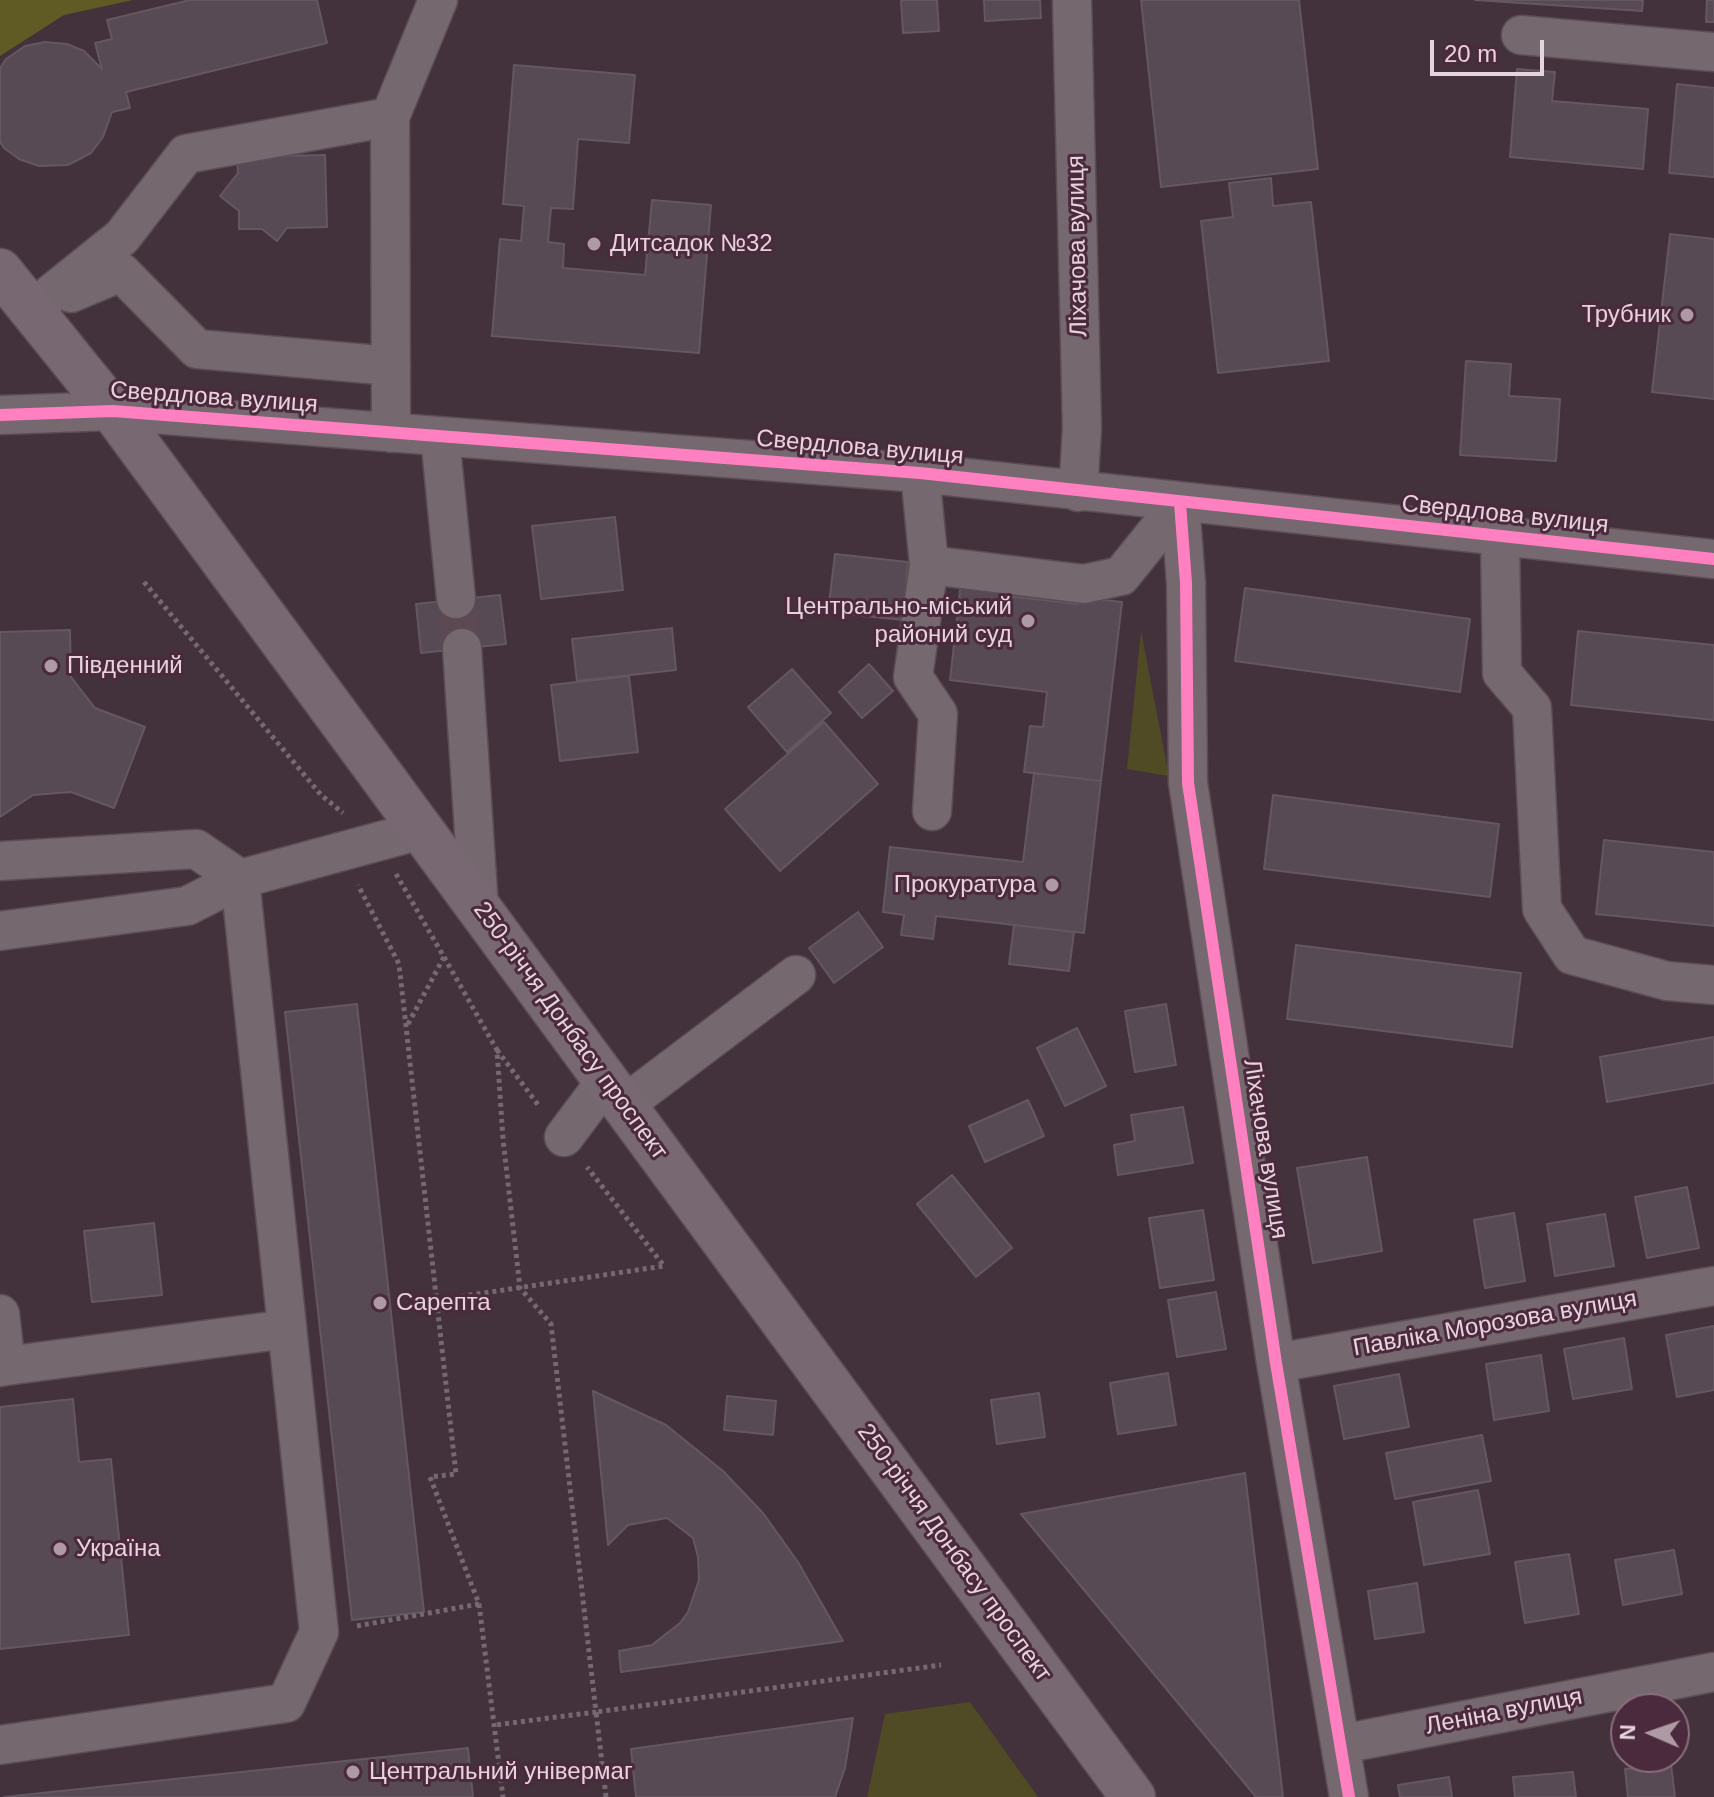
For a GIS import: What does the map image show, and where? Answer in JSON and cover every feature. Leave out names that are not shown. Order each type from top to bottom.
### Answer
[{"type":"main road","name":"250-річчя Донбасу проспект","points":[[0,271],[113,411],[1133,1797]]},
{"type":"street","points":[[391,433],[390,117],[438,0]]},
{"type":"street","name":"Ліхачова вулиця","points":[[1072,0],[1082,429],[1078,492]]},
{"type":"street","points":[[1521,35],[1714,52]]},
{"type":"street","points":[[31,310],[122,237],[186,154],[390,117]]},
{"type":"street","points":[[31,310],[121,272],[197,349],[391,366]]},
{"type":"street","name":"Свердлова вулиця","points":[[0,415],[113,411],[920,473],[1714,559]]},
{"type":"street","points":[[440,437],[456,599]]},
{"type":"street","points":[[920,473],[929,565],[913,677],[938,714],[932,811]]},
{"type":"street","points":[[929,565],[1084,584],[1121,576],[1180,503]]},
{"type":"street","name":"Ліхачова вулиця","points":[[1180,503],[1186,583],[1188,783],[1276,1363],[1349,1797]]},
{"type":"street","points":[[1500,537],[1502,673],[1532,708],[1542,909],[1572,955],[1667,981],[1714,985]]},
{"type":"street","points":[[462,648],[479,909]]},
{"type":"street","points":[[0,931],[187,906],[240,879],[421,830]]},
{"type":"street","points":[[0,861],[196,849],[240,879],[319,1632],[286,1703],[0,1745]]},
{"type":"street","points":[[564,1137],[615,1093],[796,975]]},
{"type":"street","name":"Павліка Морозова вулиця","points":[[1276,1363],[1714,1286]]},
{"type":"street","points":[[0,1314],[3,1367],[287,1329]]},
{"type":"street","name":"Леніна вулиця","points":[[1342,1744],[1714,1672]]},
{"type":"path","points":[[144,582],[321,795],[377,842],[497,1050],[664,1266],[437,1300]]},
{"type":"path","points":[[341,852],[399,964],[456,1474],[430,1477],[479,1604],[503,1797]]},
{"type":"path","points":[[406,1026],[444,957]]},
{"type":"path","points":[[497,1050],[503,1139],[520,1288],[551,1324],[606,1797]]},
{"type":"path","points":[[319,1632],[479,1604]]},
{"type":"path","points":[[495,1725],[941,1665]]},
{"type":"shaded area","points":[[0,0],[133,0],[64,15],[0,56]]},
{"type":"shaded area","points":[[1141,631],[1169,776],[1127,769]]},
{"type":"shaded area","points":[[970,1702],[1038,1797],[867,1797],[885,1714]]},
{"type":"building","points":[[190,0],[317,0],[327,43],[126,92],[130,108],[112,112],[103,137],[91,153],[68,165],[39,166],[19,159],[4,148],[0,142],[0,68],[6,59],[25,46],[45,42],[67,44],[84,51],[102,69],[95,43],[112,39],[107,20]]},
{"type":"building","points":[[901,0],[937,0],[939,31],[903,33]]},
{"type":"building","points":[[984,0],[1040,0],[1041,18],[985,21]]},
{"type":"building","points":[[1141,0],[1299,0],[1318,169],[1161,187]]},
{"type":"building","points":[[1475,0],[1643,0],[1642,11]]},
{"type":"building","points":[[1707,0],[1714,0],[1714,22],[1706,22]]},
{"type":"building","points":[[514,65],[635,75],[629,143],[578,139],[573,209],[551,208],[548,242],[564,244],[563,268],[645,275],[652,200],[711,205],[699,353],[492,336],[500,239],[521,241],[524,206],[503,204]]},
{"type":"building","points":[[1517,69],[1555,72],[1552,101],[1648,109],[1643,169],[1510,157]]},
{"type":"building","points":[[1677,84],[1714,88],[1714,177],[1669,173]]},
{"type":"building","points":[[325,155],[327,227],[287,228],[277,241],[262,229],[239,229],[239,211],[220,196],[238,173],[237,157]]},
{"type":"building","points":[[1271,178],[1273,206],[1311,202],[1329,361],[1218,373],[1201,221],[1233,217],[1229,183]]},
{"type":"building","name":"Трубник","points":[[1670,234],[1714,239],[1714,399],[1652,392]]},
{"type":"building","points":[[1466,361],[1511,364],[1509,396],[1560,399],[1556,461],[1460,455]]},
{"type":"building","points":[[615,517],[623,590],[541,599],[532,526]]},
{"type":"building","points":[[835,554],[908,562],[903,620],[828,612]]},
{"type":"building","points":[[961,582],[1008,587],[1007,596],[1078,604],[1079,597],[1122,602],[1101,781],[1024,772],[1030,726],[1043,727],[1047,692],[950,680]]},
{"type":"building","points":[[1245,588],[1470,619],[1460,692],[1235,661]]},
{"type":"building","points":[[500,595],[506,644],[421,653],[416,604]]},
{"type":"building","points":[[672,628],[676,670],[577,681],[572,639]]},
{"type":"building","points":[[70,630],[71,677],[95,708],[145,727],[114,808],[71,792],[33,795],[0,817],[0,632]]},
{"type":"building","points":[[1578,631],[1714,645],[1714,720],[1571,705]]},
{"type":"building","points":[[869,664],[893,691],[862,718],[839,692]]},
{"type":"building","points":[[792,669],[831,713],[787,752],[748,707]]},
{"type":"building","points":[[629,676],[638,752],[560,761],[551,685]]},
{"type":"building","points":[[824,722],[878,784],[780,871],[725,809]]},
{"type":"building","points":[[1034,773],[1101,781],[1084,933],[936,916],[933,939],[901,935],[904,915],[883,912],[890,847],[1023,862]]},
{"type":"building","points":[[1273,795],[1499,824],[1490,897],[1264,869]]},
{"type":"building","points":[[1604,840],[1714,852],[1714,926],[1596,914]]},
{"type":"building","points":[[858,912],[883,947],[834,983],[809,948]]},
{"type":"building","points":[[1014,925],[1074,932],[1069,971],[1009,964]]},
{"type":"building","points":[[1296,945],[1521,973],[1512,1047],[1287,1019]]},
{"type":"building","points":[[357,1004],[424,1612],[352,1620],[285,1012]]},
{"type":"building","points":[[1166,1004],[1176,1065],[1135,1072],[1125,1011]]},
{"type":"building","points":[[1077,1028],[1106,1086],[1065,1106],[1037,1048]]},
{"type":"building","points":[[1714,1037],[1714,1083],[1607,1102],[1600,1057]]},
{"type":"building","points":[[1028,1100],[1044,1136],[985,1162],[969,1126]]},
{"type":"building","points":[[1183,1107],[1193,1163],[1118,1175],[1114,1145],[1135,1141],[1131,1115]]},
{"type":"building","points":[[1367,1157],[1382,1251],[1313,1263],[1297,1168]]},
{"type":"building","points":[[952,1175],[1012,1248],[976,1277],[917,1204]]},
{"type":"building","points":[[1687,1187],[1699,1248],[1647,1258],[1635,1197]]},
{"type":"building","points":[[1203,1210],[1214,1280],[1160,1288],[1149,1218]]},
{"type":"building","points":[[1514,1213],[1525,1281],[1485,1288],[1474,1220]]},
{"type":"building","points":[[1605,1214],[1614,1266],[1555,1276],[1547,1224]]},
{"type":"building","points":[[154,1223],[162,1295],[92,1302],[84,1231]]},
{"type":"building","points":[[1216,1292],[1226,1349],[1177,1357],[1168,1300]]},
{"type":"building","points":[[1714,1326],[1714,1390],[1677,1397],[1666,1335]]},
{"type":"building","points":[[1624,1338],[1632,1389],[1573,1399],[1564,1349]]},
{"type":"building","points":[[1541,1355],[1549,1411],[1494,1420],[1486,1364]]},
{"type":"building","points":[[1168,1373],[1176,1425],[1118,1434],[1110,1383]]},
{"type":"building","points":[[1399,1374],[1409,1427],[1344,1439],[1334,1386]]},
{"type":"building","points":[[593,1391],[666,1425],[723,1471],[763,1513],[798,1562],[843,1641],[621,1672],[619,1651],[652,1645],[680,1623],[688,1612],[699,1580],[698,1557],[693,1538],[667,1518],[628,1525],[608,1545]]},
{"type":"building","points":[[1039,1393],[1045,1437],[997,1444],[991,1400]]},
{"type":"building","points":[[727,1396],[776,1401],[773,1435],[724,1430]]},
{"type":"building","name":"Україна","points":[[73,1399],[79,1462],[111,1459],[129,1635],[0,1649],[0,1407]]},
{"type":"building","points":[[1482,1435],[1491,1481],[1395,1499],[1386,1453]]},
{"type":"building","points":[[1245,1473],[1283,1797],[1256,1797],[1021,1514]]},
{"type":"building","points":[[1478,1490],[1490,1554],[1424,1565],[1413,1502]]},
{"type":"building","points":[[1674,1550],[1682,1594],[1623,1605],[1615,1560]]},
{"type":"building","points":[[1569,1554],[1579,1614],[1525,1623],[1515,1562]]},
{"type":"building","points":[[1417,1583],[1424,1632],[1375,1639],[1368,1591]]},
{"type":"building","points":[[853,1718],[845,1768],[835,1797],[636,1797],[631,1749]]},
{"type":"building","name":"Центральний універмаг","points":[[468,1748],[473,1797],[4,1797]]},
{"type":"building","points":[[1573,1772],[1576,1797],[1515,1797],[1513,1777]]},
{"type":"building","points":[[1625,1773],[1672,1773],[1675,1797],[1628,1797]]},
{"type":"building","points":[[1449,1777],[1452,1797],[1400,1797],[1398,1785]]},
{"type":"tunnel","points":[[456,599],[462,648]]},
{"type":"cycle path","points":[[0,415],[113,411],[920,473],[1714,559]]},
{"type":"cycle path","points":[[1180,503],[1186,583],[1188,783],[1276,1363],[1349,1797]]},
{"type":"place","name":"Дитсадок №32","points":[[594,244]]},
{"type":"place","name":"Трубник","points":[[1687,315]]},
{"type":"place","name":"Центрально-міський районий суд","points":[[1028,621]]},
{"type":"place","name":"Південний","points":[[51,666]]},
{"type":"place","name":"Прокуратура","points":[[1052,885]]},
{"type":"place","name":"Сарепта","points":[[380,1303]]},
{"type":"place","name":"Україна","points":[[60,1549]]},
{"type":"place","name":"Центральний універмаг","points":[[353,1772]]}]
